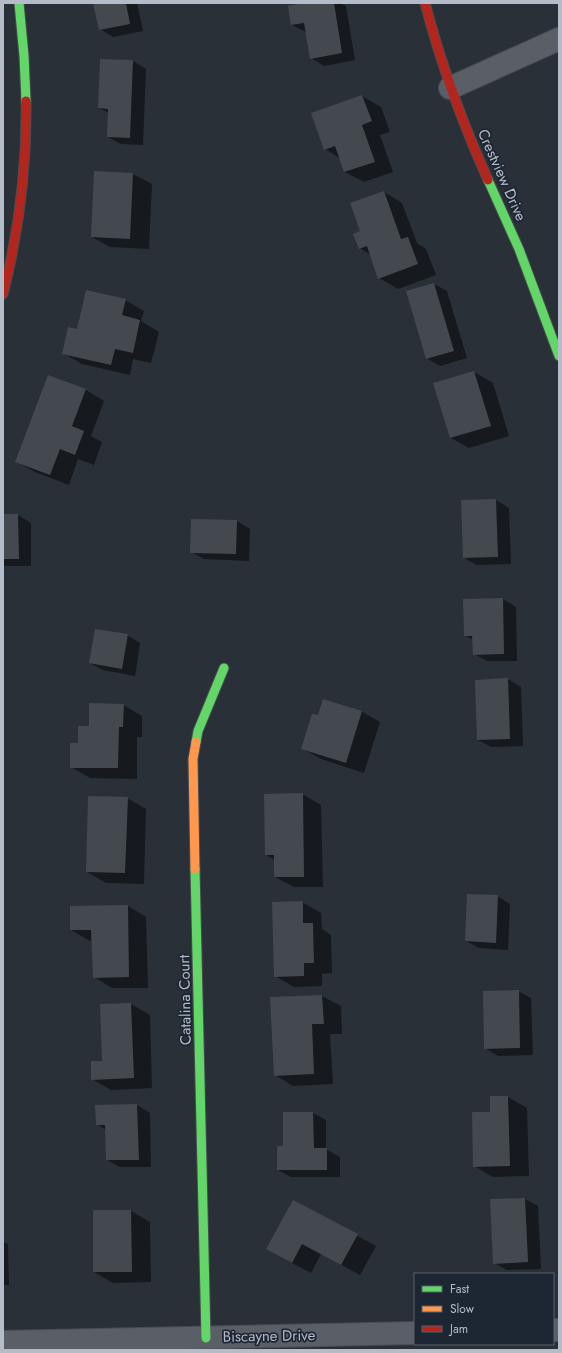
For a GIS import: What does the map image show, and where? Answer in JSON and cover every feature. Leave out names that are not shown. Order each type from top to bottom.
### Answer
[{"type":"street","points":[[3,294],[12,256],[23,180],[27,94],[23,29],[19,3]]},
{"type":"street","name":"Crestview Drive","points":[[425,3],[450,88],[468,136],[519,249],[559,356]]},
{"type":"street","points":[[450,88],[559,38]]},
{"type":"street","name":"Catalina Court","points":[[206,1338],[193,759],[198,731],[224,668]]},
{"type":"street","name":"Biscayne Drive","points":[[3,1342],[414,1333]]},
{"type":"building","points":[[93,3],[126,3],[130,24],[99,30]]},
{"type":"building","points":[[302,3],[334,3],[342,53],[310,59],[304,23],[291,25],[288,6]]},
{"type":"building","points":[[100,59],[133,60],[130,138],[107,137],[108,109],[98,108]]},
{"type":"building","points":[[362,95],[372,121],[362,125],[375,162],[344,172],[335,146],[324,150],[311,113]]},
{"type":"building","points":[[94,171],[133,173],[130,239],[91,237]]},
{"type":"building","points":[[384,191],[401,239],[408,237],[418,264],[378,279],[367,246],[359,249],[353,234],[360,231],[350,203]]},
{"type":"building","points":[[434,283],[454,351],[426,359],[406,291]]},
{"type":"building","points":[[86,290],[126,299],[122,315],[140,320],[133,353],[115,349],[111,365],[62,354],[68,327],[77,329]]},
{"type":"building","points":[[474,371],[491,426],[450,438],[433,383]]},
{"type":"building","points":[[48,375],[86,389],[72,426],[84,431],[75,455],[60,449],[50,475],[15,462]]},
{"type":"building","points":[[496,499],[498,557],[463,558],[461,500]]},
{"type":"building","points":[[3,514],[18,514],[19,559],[3,559]]},
{"type":"building","points":[[191,519],[237,520],[236,554],[190,553]]},
{"type":"building","points":[[503,598],[504,654],[473,655],[472,636],[464,636],[463,599]]},
{"type":"building","points":[[95,629],[128,634],[122,669],[89,663]]},
{"type":"building","points":[[508,678],[510,739],[477,740],[475,680]]},
{"type":"building","points":[[323,699],[362,711],[346,763],[301,749],[312,714],[318,715]]},
{"type":"building","points":[[89,703],[124,704],[123,727],[119,727],[118,768],[70,768],[70,743],[78,743],[78,726],[89,726]]},
{"type":"building","points":[[303,793],[304,877],[274,877],[274,855],[265,855],[264,794]]},
{"type":"building","points":[[88,796],[128,797],[125,873],[86,872]]},
{"type":"building","points":[[467,894],[498,895],[496,943],[465,941]]},
{"type":"building","points":[[303,901],[303,923],[313,923],[314,963],[304,963],[304,976],[274,977],[272,902]]},
{"type":"building","points":[[128,905],[129,977],[93,978],[91,930],[70,930],[70,906]]},
{"type":"building","points":[[519,990],[520,1048],[484,1049],[483,991]]},
{"type":"building","points":[[322,995],[324,1024],[312,1024],[314,1074],[274,1076],[270,997]]},
{"type":"building","points":[[131,1003],[134,1078],[91,1080],[91,1061],[102,1061],[100,1004]]},
{"type":"building","points":[[490,1096],[508,1096],[510,1166],[473,1167],[472,1112],[490,1112]]},
{"type":"building","points":[[137,1104],[139,1160],[106,1160],[105,1125],[96,1125],[95,1105]]},
{"type":"building","points":[[283,1112],[313,1112],[314,1148],[327,1148],[327,1170],[277,1170],[277,1146],[283,1146]]},
{"type":"building","points":[[525,1198],[528,1262],[493,1264],[490,1199]]},
{"type":"building","points":[[293,1200],[358,1234],[341,1265],[302,1244],[292,1263],[266,1249]]},
{"type":"building","points":[[93,1210],[131,1210],[132,1272],[93,1272]]},
{"type":"traffic: fast","points":[[19,3],[24,56],[26,101]]},
{"type":"traffic: fast","points":[[488,180],[519,249],[559,356]]},
{"type":"traffic: fast","points":[[196,742],[198,731],[224,668]]},
{"type":"traffic: fast","points":[[195,869],[206,1338]]},
{"type":"traffic: slow","points":[[195,869],[193,759],[196,742]]},
{"type":"traffic: jam","points":[[425,3],[453,93],[469,136],[488,180]]},
{"type":"traffic: jam","points":[[3,294],[9,270],[21,198],[25,149],[26,101]]}]
